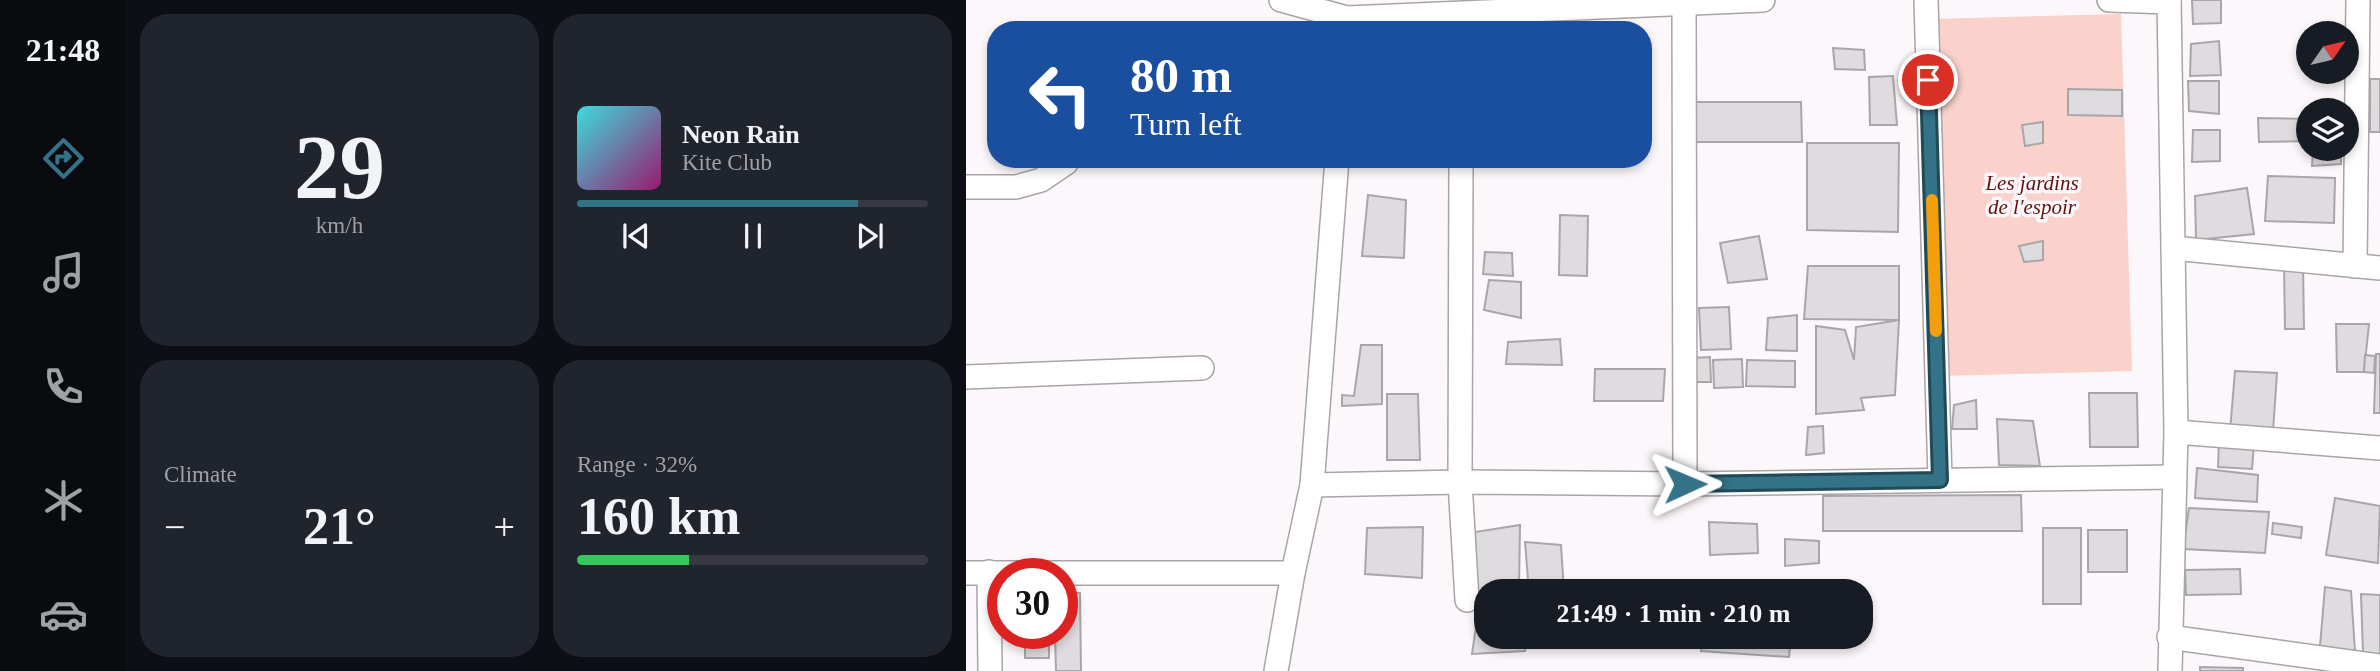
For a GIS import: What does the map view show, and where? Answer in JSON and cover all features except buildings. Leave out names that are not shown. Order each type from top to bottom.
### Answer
[{"type":"street","points":[[1281,0],[1339,21]]},
{"type":"street","points":[[1385,21],[1684,2],[1763,0]]},
{"type":"street","points":[[1926,0],[1940,480]]},
{"type":"street","points":[[2109,0],[2169,1],[2176,432],[2170,671]]},
{"type":"street","points":[[2355,266],[2358,0]]},
{"type":"street","points":[[1684,2],[1685,484]]},
{"type":"street","points":[[966,187],[1016,187],[1041,180],[1059,168]]},
{"type":"street","points":[[1276,671],[1312,485],[1336,168]]},
{"type":"street","points":[[1461,168],[1460,482],[1467,600]]},
{"type":"street","points":[[2173,248],[2380,268]]},
{"type":"street","points":[[966,377],[1202,368]]},
{"type":"street","points":[[2176,432],[2380,448]]},
{"type":"street","points":[[1312,485],[1460,482],[1685,484],[2174,477]]},
{"type":"street","points":[[990,671],[977,572],[1293,573]]},
{"type":"street","points":[[2169,636],[2380,666]]},
{"type":"green space","name":"Les jardins de l'espoir","points":[[2121,14],[2132,371],[1943,376],[1931,19]]},
{"type":"slow traffic","points":[[1932,200],[1936,331]]},
{"type":"route","points":[[1685,484],[1940,480],[1928,80]]}]
